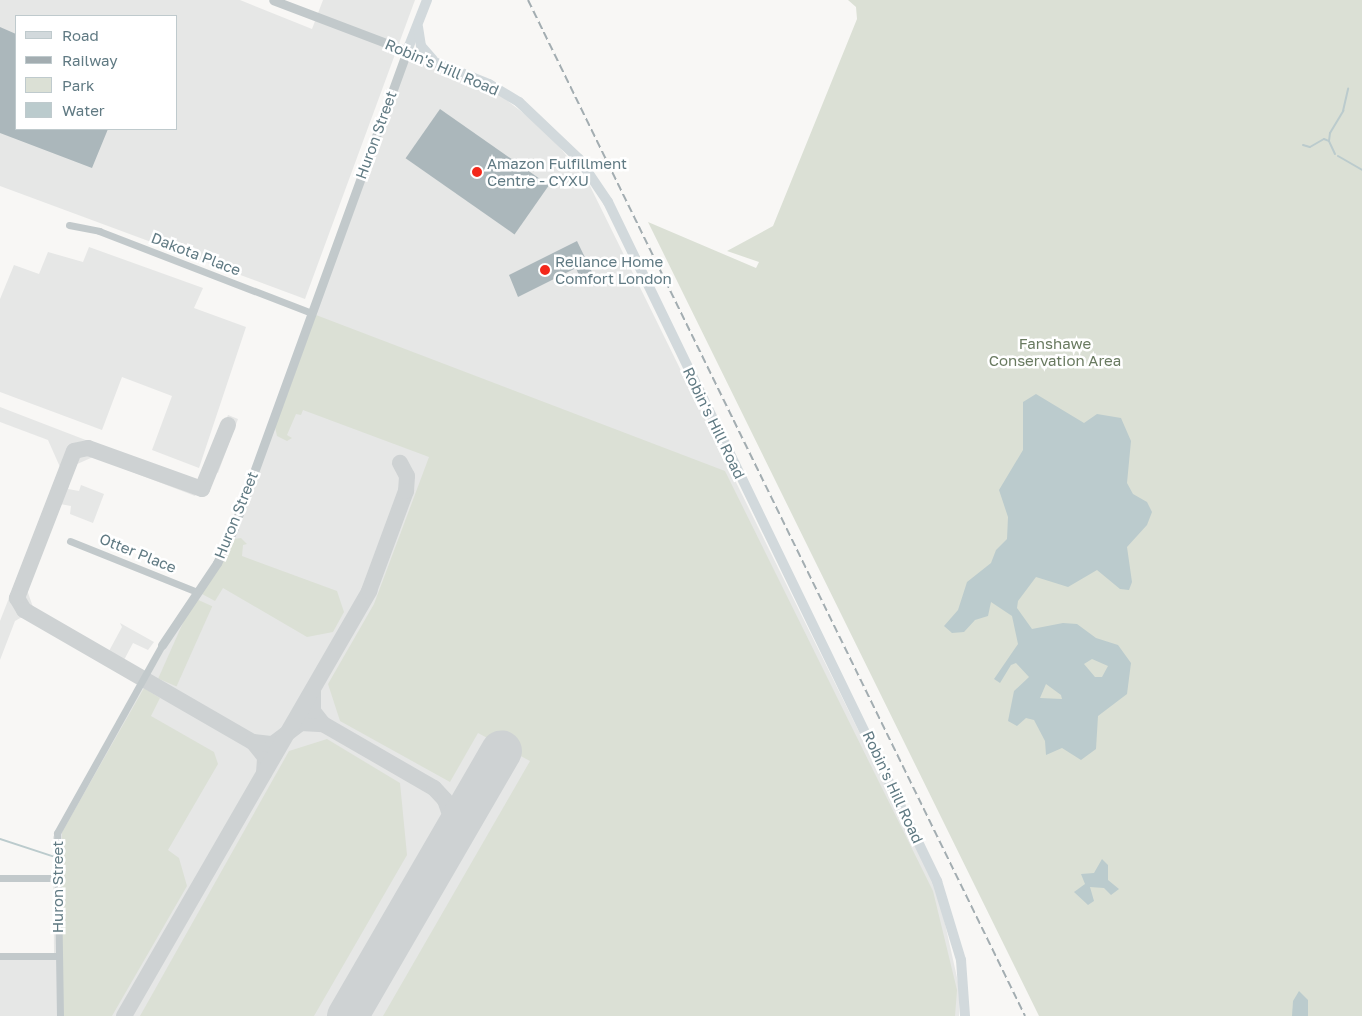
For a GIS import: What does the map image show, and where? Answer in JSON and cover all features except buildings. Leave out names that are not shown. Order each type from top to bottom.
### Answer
[{"type":"main road","name":"Huron Street","points":[[407,51],[426,0]]},
{"type":"main road","points":[[419,20],[421,46],[437,63]]},
{"type":"main road","name":"Robin's Hill Road","points":[[407,51],[489,84],[519,102],[579,159],[608,202],[938,881],[961,960],[964,1016]]},
{"type":"street","name":"Robin's Hill Road","points":[[273,0],[407,51]]},
{"type":"street","name":"Huron Street","points":[[60,1016],[57,833],[162,645],[195,592],[217,563],[233,530],[407,51]]},
{"type":"street","name":"Dakota Place","points":[[69,224],[99,231],[312,313]]},
{"type":"street","name":"Otter Place","points":[[70,541],[195,592]]},
{"type":"street","points":[[0,878],[57,878]]},
{"type":"street","points":[[0,956],[58,956]]},
{"type":"shaded area","points":[[0,0],[240,0],[312,29],[323,0],[415,0],[305,299],[0,186]]},
{"type":"shaded area","points":[[410,55],[488,86],[548,132],[590,186],[938,892],[960,991],[959,1016],[0,1016],[0,954],[54,953],[53,837],[142,686],[22,617],[15,621],[0,660],[0,621],[60,467],[48,440],[0,422],[0,407],[200,484],[228,415],[238,419],[218,473],[214,471],[206,493],[198,490],[195,496],[93,457],[75,465],[68,489],[79,491],[81,485],[104,494],[93,523],[70,514],[71,506],[60,504],[27,590],[33,607],[109,651],[122,627],[120,623],[154,642],[148,650],[133,643],[124,660],[149,674],[219,554]]},
{"type":"shaded area","points":[[89,247],[203,288],[194,308],[246,327],[199,468],[152,450],[172,396],[122,377],[102,430],[0,392],[0,299],[14,265],[39,274],[48,252],[83,262]]},
{"type":"green space","name":"Fanshawe Conservation Area","points":[[848,0],[1362,0],[1362,1016],[1039,1016],[648,222],[756,268],[759,262],[727,251],[773,226],[857,19],[856,7]]},
{"type":"green space","points":[[316,315],[725,471],[933,891],[957,990],[955,1016],[383,1016],[530,761],[478,733],[450,782],[340,721],[328,684],[374,604],[429,457],[303,410],[301,415],[296,414],[287,435],[292,438],[287,441],[277,436],[275,427]]},
{"type":"green space","points":[[241,538],[247,544],[243,545],[242,556],[337,591],[344,612],[333,632],[307,637],[223,588],[215,601],[202,594],[201,588],[233,539]]},
{"type":"green space","points":[[194,598],[212,606],[176,687],[158,678]]},
{"type":"green space","points":[[144,688],[160,698],[151,716],[214,752],[218,764],[168,850],[179,858],[187,886],[112,1016],[62,1016],[62,832]]},
{"type":"green space","points":[[327,739],[400,783],[407,855],[314,1016],[140,1016],[289,751]]},
{"type":"water","points":[[1036,394],[1084,423],[1097,414],[1121,418],[1131,441],[1127,483],[1133,494],[1147,502],[1152,512],[1147,525],[1127,547],[1132,582],[1129,590],[1120,589],[1097,570],[1068,587],[1036,577],[1018,601],[1017,608],[1032,629],[1063,623],[1077,624],[1096,638],[1118,645],[1131,663],[1127,694],[1098,716],[1096,749],[1081,760],[1062,748],[1046,755],[1045,741],[1034,720],[1026,718],[1017,726],[1008,721],[1014,691],[1029,677],[1016,663],[1011,665],[1000,683],[994,679],[1018,644],[1012,616],[991,602],[988,616],[975,620],[964,632],[952,633],[944,626],[958,610],[967,582],[991,563],[996,550],[1007,539],[1008,517],[999,490],[1023,450],[1023,402]],"holes":[[[1092,659],[1108,666],[1102,677],[1095,677],[1084,664]],[[1046,684],[1061,695],[1062,699],[1040,698]]]},
{"type":"water","points":[[1102,859],[1108,865],[1108,880],[1119,889],[1111,895],[1104,888],[1090,887],[1094,901],[1088,905],[1074,892],[1085,884],[1081,874],[1094,873]]},
{"type":"water","points":[[1299,991],[1308,1000],[1308,1016],[1292,1016],[1293,1001]]},
{"type":"waterway","points":[[1335,154],[1329,141],[1330,133],[1343,111],[1348,89]]},
{"type":"waterway","points":[[1303,145],[1310,147],[1324,139],[1329,141]]},
{"type":"waterway","points":[[1338,156],[1362,170]]},
{"type":"waterway","points":[[0,839],[52,856]]},
{"type":"taxiway","points":[[228,425],[202,489],[88,448],[74,451],[17,598],[24,610],[253,742]]},
{"type":"taxiway","points":[[124,1016],[369,591],[406,491],[407,476],[400,463]]},
{"type":"taxiway","points":[[264,773],[265,757],[253,742],[273,744],[301,723],[323,724],[313,711],[313,690]]},
{"type":"taxiway","points":[[323,724],[434,788],[445,800],[451,817],[450,832],[418,891]]},
{"type":"runway","points":[[347,1016],[501,750]]},
{"type":"railway","points":[[528,0],[1025,1016]]},
{"type":"place","name":"Amazon Fulfillment Centre - CYXU","points":[[477,172]]},
{"type":"place","name":"Reliance Home Comfort London","points":[[545,270]]}]
